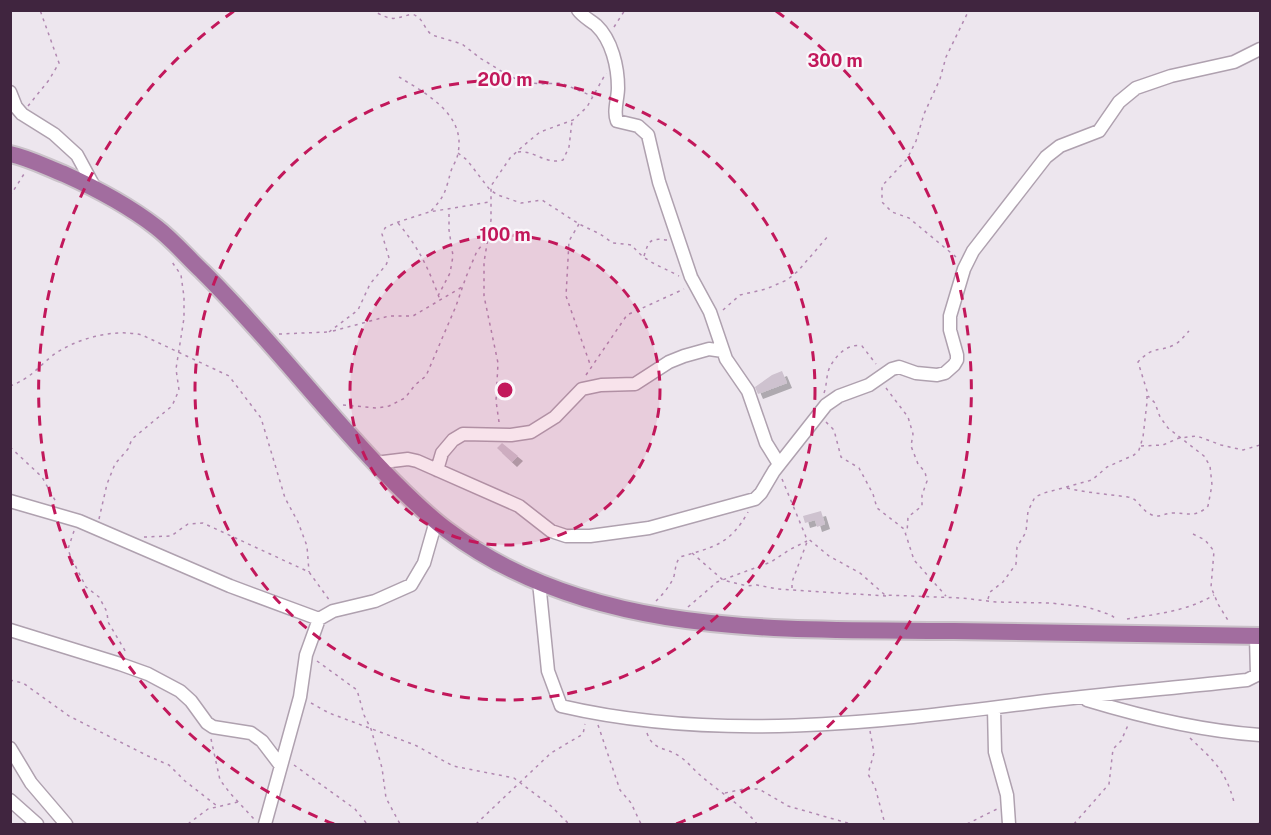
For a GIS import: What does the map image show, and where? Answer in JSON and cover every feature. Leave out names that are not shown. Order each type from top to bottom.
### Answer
[{"type":"main road","points":[[10,154],[28,159],[96,190],[157,227],[261,331],[321,403],[411,499],[448,531],[508,568],[577,598],[675,619],[816,629],[1258,636]]},
{"type":"street","points":[[578,10],[598,27],[608,40],[617,67],[615,116],[617,121],[638,126],[648,135],[659,182],[681,245],[692,286],[712,317],[726,359],[752,398],[766,443],[778,465]]},
{"type":"street","points":[[375,463],[417,460],[519,506],[551,531],[566,536],[590,536],[649,528],[756,499],[778,465],[820,412],[839,396],[899,367],[916,373],[937,375],[945,373],[954,365],[957,354],[950,330],[950,316],[964,269],[973,251],[1037,166],[1060,146],[1099,131],[1128,93],[1149,82],[1234,62],[1260,49]]},
{"type":"street","points":[[10,92],[16,109],[54,134],[77,155],[96,190]]},
{"type":"street","points":[[437,470],[442,453],[453,440],[463,434],[521,434],[544,425],[555,417],[582,389],[635,384],[657,369],[684,356],[709,349],[723,351]]},
{"type":"street","points":[[10,501],[79,521],[230,586],[319,619]]},
{"type":"street","points":[[265,825],[300,697],[306,655],[319,619],[333,611],[375,601],[411,585],[424,563],[436,521]]},
{"type":"street","points":[[538,582],[548,671],[561,706],[590,713],[644,720],[743,726],[868,721],[1247,680],[1257,675],[1258,636]]},
{"type":"street","points":[[10,630],[138,670],[180,692],[191,701],[207,723],[213,727],[251,733],[262,741],[282,763]]},
{"type":"street","points":[[1080,698],[1130,713],[1202,728],[1260,735]]},
{"type":"street","points":[[994,708],[995,752],[1008,804],[1009,825]]},
{"type":"street","points":[[10,748],[31,783],[66,825]]},
{"type":"street","points":[[10,800],[37,825]]},
{"type":"path","points":[[16,109],[49,80],[59,63],[40,10]]},
{"type":"path","points":[[371,10],[390,19],[400,19],[408,14],[415,15],[423,21],[427,31],[432,35],[462,44],[511,77],[541,84],[561,83],[593,96]]},
{"type":"path","points":[[608,40],[625,10]]},
{"type":"path","points":[[964,269],[950,250],[909,218],[892,212],[882,202],[882,186],[907,159],[916,141],[946,57],[969,10]]},
{"type":"path","points":[[502,434],[496,401],[498,363],[484,296],[484,262],[489,238],[490,190],[494,180],[515,153],[540,132],[573,120],[587,107],[604,76],[612,54]]},
{"type":"path","points":[[399,77],[432,98],[455,122],[457,128],[458,153],[445,194],[429,212]]},
{"type":"path","points":[[515,153],[532,153],[548,161],[562,160],[568,147],[573,120]]},
{"type":"path","points":[[458,153],[467,160],[490,190],[498,195],[521,203],[542,200],[613,243],[632,245],[657,267],[679,276],[692,286],[627,315],[586,376]]},
{"type":"path","points":[[10,196],[24,175],[28,159]]},
{"type":"path","points":[[329,332],[352,316],[363,304],[370,284],[388,261],[382,234],[388,226],[429,212],[490,202]]},
{"type":"path","points":[[438,296],[450,273],[453,256],[448,230],[450,208]]},
{"type":"path","points":[[397,222],[417,246],[428,267],[440,301]]},
{"type":"path","points":[[579,224],[568,246],[566,296],[592,368]]},
{"type":"path","points":[[712,317],[740,295],[766,289],[787,280],[798,271],[829,235]]},
{"type":"path","points":[[97,528],[107,484],[115,464],[128,449],[132,439],[172,406],[178,395],[176,369],[184,318],[184,297],[181,275],[173,264],[168,238]]},
{"type":"path","points":[[321,403],[377,408],[389,406],[405,398],[429,371],[477,251],[489,238]]},
{"type":"path","points":[[643,257],[647,246],[654,239],[681,245]]},
{"type":"path","points":[[261,331],[289,335],[329,332],[389,316],[413,316],[463,286]]},
{"type":"path","points":[[988,600],[990,592],[1003,582],[1016,564],[1017,547],[1026,532],[1030,504],[1035,497],[1092,480],[1107,467],[1134,455],[1140,446],[1146,417],[1147,395],[1138,362],[1150,351],[1179,342],[1189,331]]},
{"type":"path","points":[[10,386],[26,380],[53,355],[80,342],[99,336],[133,332],[142,334],[229,376],[261,418],[285,498],[308,546],[309,572]]},
{"type":"path","points":[[907,534],[877,508],[873,494],[859,468],[841,456],[834,430],[820,412],[830,367],[849,347],[858,345],[866,349],[881,377],[908,417],[913,434],[911,446],[915,459],[924,469],[927,478],[922,495],[922,506],[907,519],[907,534],[915,560],[946,597]]},
{"type":"path","points":[[1066,488],[1131,498],[1156,516],[1202,511],[1208,506],[1212,485],[1209,466],[1201,452],[1168,428],[1160,417],[1155,403],[1147,395]]},
{"type":"path","points":[[1140,446],[1163,445],[1179,438],[1197,436],[1243,450],[1260,445]]},
{"type":"path","points":[[10,447],[42,477],[63,516]]},
{"type":"path","points":[[778,465],[807,540],[829,556],[843,561],[860,573],[886,596]]},
{"type":"path","points":[[642,613],[665,592],[674,576],[676,562],[680,557],[718,545],[731,536],[756,499]]},
{"type":"path","points":[[79,521],[69,542],[70,555],[86,587],[99,597],[107,612],[108,622],[138,670]]},
{"type":"path","points":[[125,539],[171,536],[188,524],[199,522],[309,572],[322,588],[333,611]]},
{"type":"path","points":[[1193,534],[1205,540],[1214,551],[1211,587],[1237,636]]},
{"type":"path","points":[[675,619],[712,586],[771,562],[807,540]]},
{"type":"path","points":[[792,589],[792,582],[807,540]]},
{"type":"path","points":[[692,554],[723,580],[747,586],[886,596],[1050,603],[1087,607],[1111,615],[1118,621],[1188,607],[1214,595]]},
{"type":"path","points":[[306,655],[357,690],[382,768],[386,798],[400,825]]},
{"type":"path","points":[[10,680],[29,687],[69,716],[148,756],[161,760],[217,806]]},
{"type":"path","points":[[300,697],[328,713],[415,745],[453,766],[514,778],[551,806],[569,825]]},
{"type":"path","points":[[476,825],[551,753],[583,735],[590,713]]},
{"type":"path","points":[[590,713],[601,732],[620,790],[631,803],[640,825]]},
{"type":"path","points":[[1074,825],[1109,784],[1113,749],[1121,741],[1129,722],[1130,713]]},
{"type":"path","points":[[644,720],[648,738],[652,744],[659,749],[678,755],[699,775],[750,815],[757,825]]},
{"type":"path","points":[[868,721],[874,753],[868,774],[875,787],[885,825]]},
{"type":"path","points":[[208,734],[213,743],[220,780],[258,825]]},
{"type":"path","points":[[1186,734],[1218,764],[1234,802]]},
{"type":"path","points":[[282,763],[304,771],[355,809],[367,825]]},
{"type":"path","points":[[724,793],[759,789],[788,806],[851,825]]},
{"type":"path","points":[[188,825],[204,811],[238,802]]},
{"type":"path","points":[[967,825],[1008,804]]},
{"type":"building","points":[[782,371],[787,383],[758,394],[755,387]]},
{"type":"building","points":[[502,443],[518,456],[512,462],[497,448]]},
{"type":"building","points":[[821,511],[825,524],[817,527],[815,520],[805,523],[803,516]]}]
